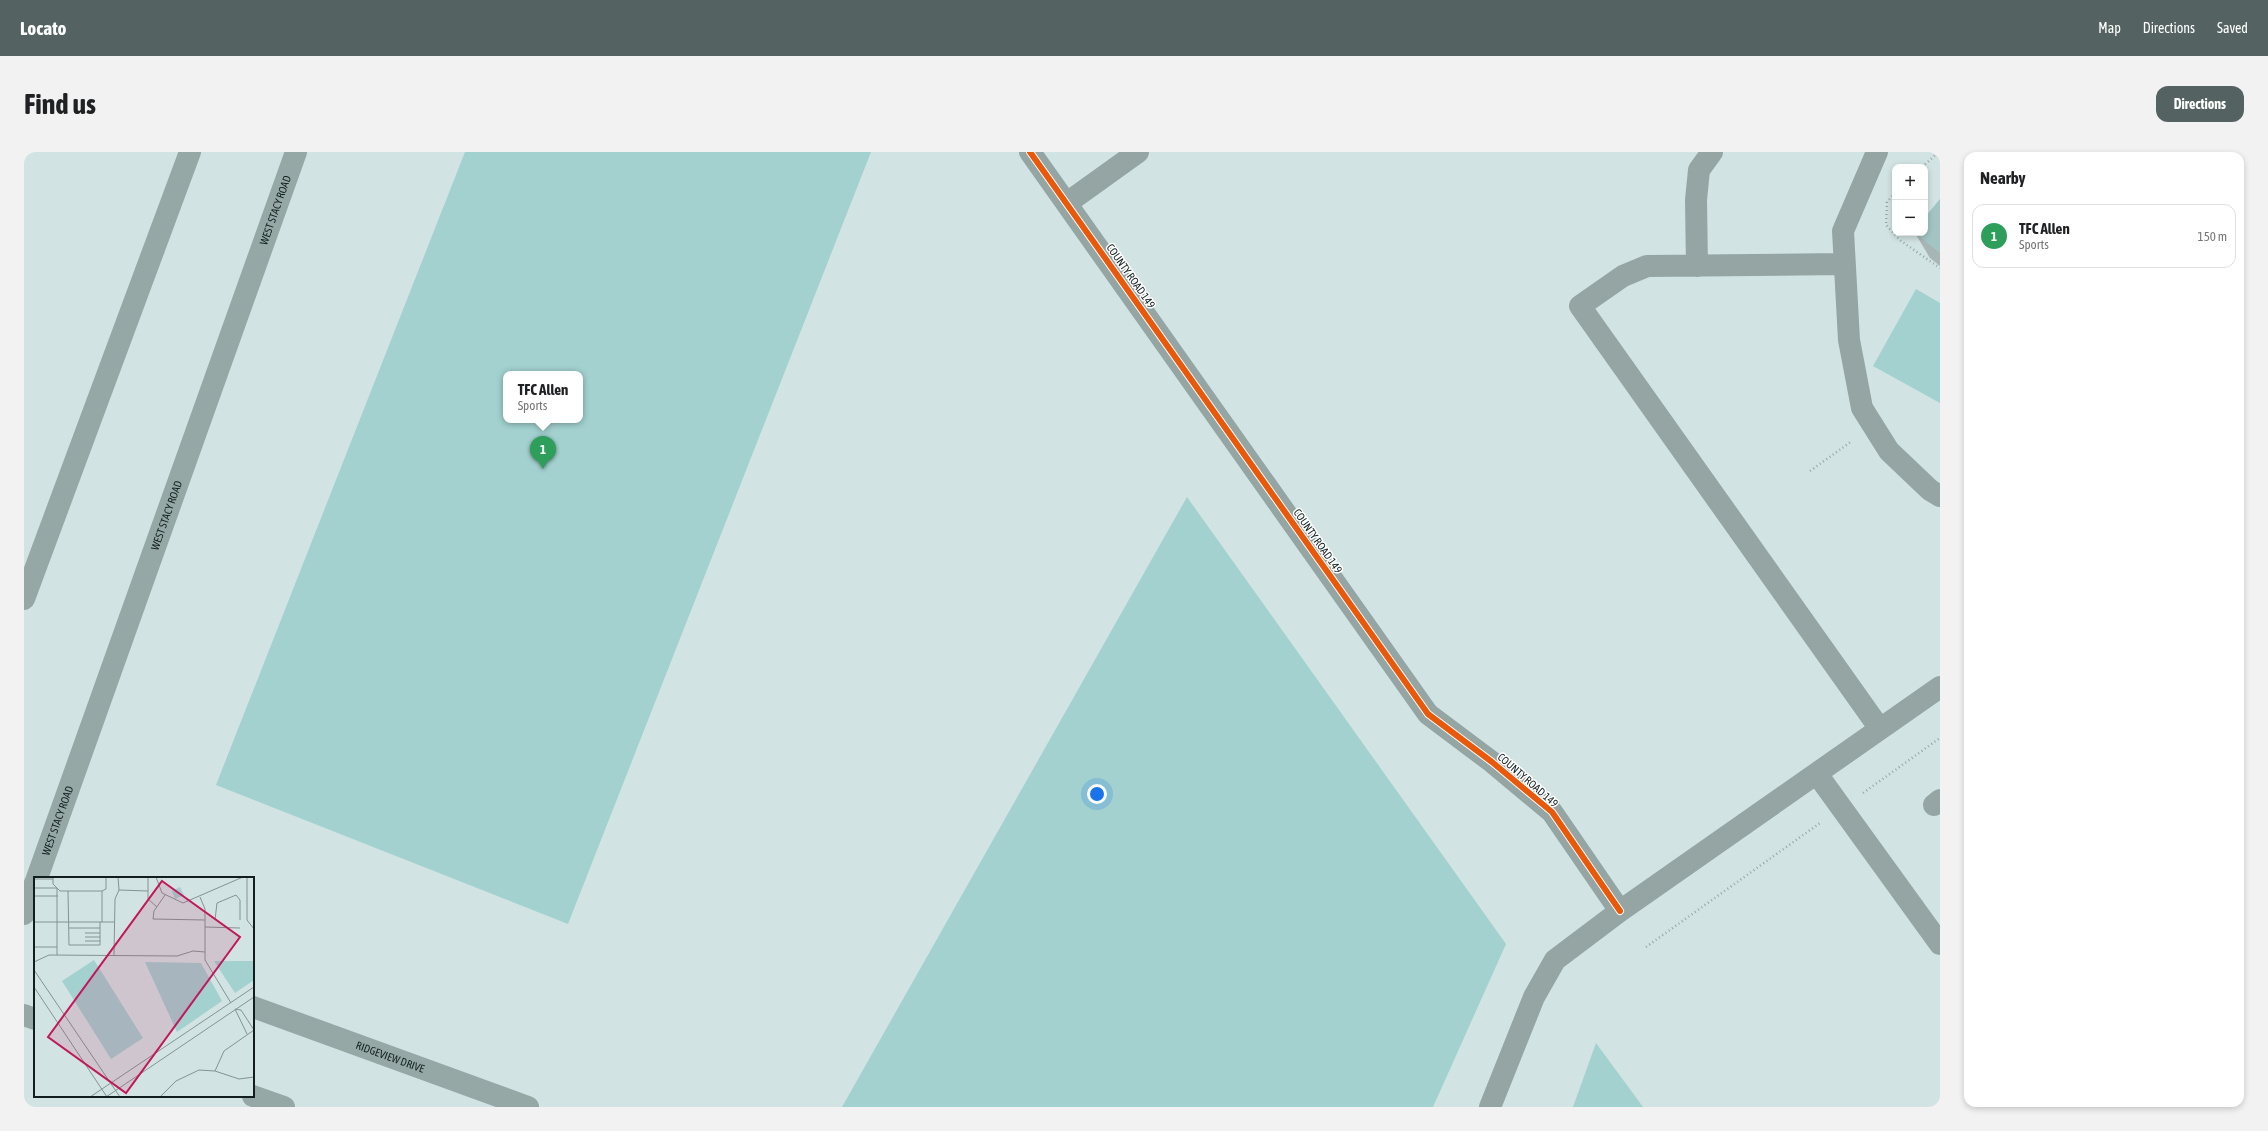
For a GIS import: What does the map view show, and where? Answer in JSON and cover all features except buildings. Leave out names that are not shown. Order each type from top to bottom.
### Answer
[{"type":"main road","points":[[24,599],[190,152]]},
{"type":"main road","name":"WEST STACY ROAD","points":[[37,877],[296,152]]},
{"type":"main road","points":[[24,914],[34,886]]},
{"type":"main road","points":[[24,924],[34,928]]},
{"type":"main road","name":"RIDGEVIEW DRIVE","points":[[254,1007],[528,1107]]},
{"type":"main road","points":[[24,1015],[34,1019]]},
{"type":"main road","points":[[254,1096],[284,1107]]},
{"type":"street","name":"COUNTY ROAD 149","points":[[1030,152],[1428,714],[1492,762],[1552,812],[1620,912]]},
{"type":"street","points":[[1067,203],[1138,152]]},
{"type":"street","points":[[1697,266],[1696,200],[1699,170],[1712,152]]},
{"type":"street","points":[[1877,152],[1843,231],[1849,340],[1862,408],[1889,451],[1930,490],[1940,496]]},
{"type":"street","points":[[1844,264],[1647,266],[1623,276],[1580,306],[1880,729]]},
{"type":"street","points":[[1490,1107],[1534,997],[1555,960],[1620,912],[1940,687]]},
{"type":"street","points":[[1817,774],[1940,944]]},
{"type":"path","points":[[1925,164],[1939,152]]},
{"type":"path","points":[[1892,196],[1887,202],[1886,225],[1901,241],[1940,268]]},
{"type":"path","points":[[1646,947],[1940,738]]},
{"type":"shaded area","points":[[465,152],[871,152],[568,924],[216,785]]},
{"type":"shaded area","points":[[1916,289],[1940,303],[1940,403],[1873,366]]},
{"type":"shaded area","points":[[1187,497],[1506,944],[1433,1107],[842,1107]]},
{"type":"shaded area","points":[[1596,1043],[1643,1107],[1573,1107]]},
{"type":"cycle path","points":[[1030,152],[1428,714],[1492,762],[1552,812],[1620,911]]},
{"type":"place","name":"TFC Allen","points":[[543,469]]}]
